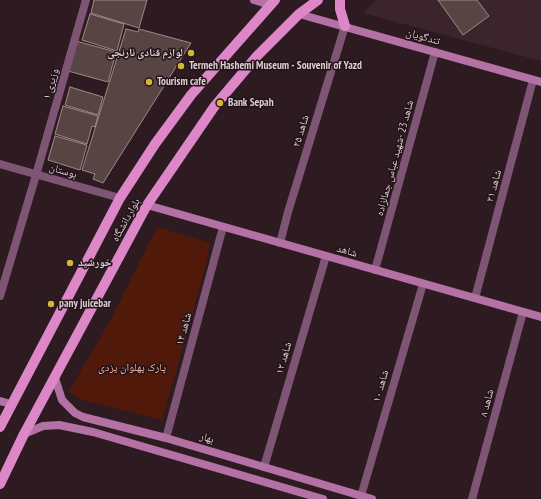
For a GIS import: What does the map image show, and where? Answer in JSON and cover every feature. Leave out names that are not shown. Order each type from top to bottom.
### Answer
[{"type":"main road","name":"بلواردانشگاه","points":[[0,484],[24,434],[147,205],[214,107],[257,56],[299,14],[318,0]]},
{"type":"main road","points":[[340,0],[340,9],[344,26]]},
{"type":"main road","name":"بلواردانشگاه","points":[[0,427],[120,198],[155,144],[191,96],[272,2]]},
{"type":"street","name":"وزیری ۱","points":[[0,296],[86,0]]},
{"type":"street","points":[[254,0],[272,2]]},
{"type":"street","name":"تندگویان","points":[[299,14],[537,81]]},
{"type":"street","name":"شاهد ۲۵","points":[[280,243],[344,26]]},
{"type":"street","name":"شاهد 23 -شهید عباس جمالزاده","points":[[375,270],[435,52]]},
{"type":"street","name":"شاهد ۲۱","points":[[475,298],[537,81]]},
{"type":"street","name":"بوستان","points":[[0,164],[120,198]]},
{"type":"street","name":"شاهد","points":[[147,205],[541,317]]},
{"type":"street","name":"شاهد ۱۴","points":[[166,438],[223,227]]},
{"type":"street","name":"شاهد ۱۲","points":[[264,467],[326,256]]},
{"type":"street","name":"شاهد ۱۰","points":[[361,496],[423,284]]},
{"type":"street","name":"شاهد ۸","points":[[472,499],[523,312]]},
{"type":"street","name":"بهار","points":[[55,378],[62,400],[75,413],[83,417],[166,438],[372,499]]},
{"type":"street","points":[[0,401],[11,404]]},
{"type":"street","points":[[78,428],[73,423],[74,420],[78,416],[83,417]]},
{"type":"street","points":[[24,434],[43,426],[60,425],[78,428],[323,499]]},
{"type":"shaded area","points":[[376,0],[541,0],[541,61],[363,13]]},
{"type":"green space","name":"پارک پهلوان یزدی","points":[[157,227],[210,243],[205,269],[162,420],[79,399],[69,391],[109,323]]},
{"type":"building","points":[[94,0],[147,0],[139,28],[91,13]]},
{"type":"building","points":[[438,0],[477,0],[489,16],[463,35]]},
{"type":"building","points":[[90,14],[124,24],[117,51],[82,40]]},
{"type":"building","points":[[126,29],[138,32],[139,29],[191,43],[103,183],[93,179],[95,174],[82,170]]},
{"type":"building","points":[[76,41],[116,52],[108,82],[68,71]]},
{"type":"building","points":[[70,87],[103,97],[98,115],[65,105]]},
{"type":"building","points":[[63,106],[98,116],[95,127],[92,126],[87,144],[55,134]]},
{"type":"building","points":[[55,136],[87,145],[80,170],[48,160]]},
{"type":"place","name":"لوازم قنادی نارنجی","points":[[191,53]]},
{"type":"place","name":"Termeh Hashemi Museum - Souvenir of Yazd","points":[[181,66]]},
{"type":"place","name":"Tourism cafe","points":[[149,82]]},
{"type":"place","name":"Bank Sepah","points":[[220,103]]},
{"type":"place","name":"خورشید","points":[[70,263]]},
{"type":"place","name":"pany juicebar","points":[[51,304]]}]
